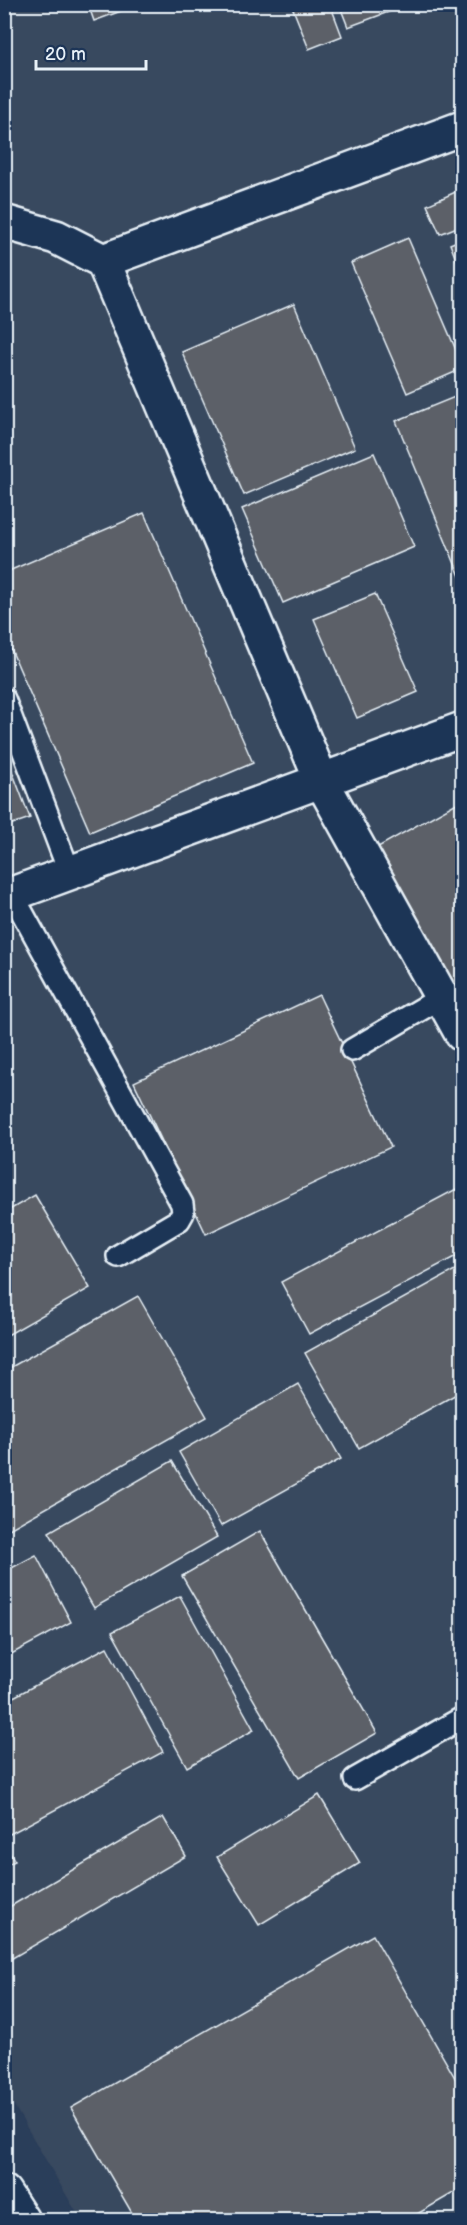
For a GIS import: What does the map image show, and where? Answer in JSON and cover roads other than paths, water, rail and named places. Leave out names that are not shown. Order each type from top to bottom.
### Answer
[{"type":"street","points":[[103,261],[462,128]]},
{"type":"street","points":[[4,222],[56,237],[103,261],[322,782],[462,1034]]},
{"type":"street","points":[[8,896],[462,729]]},
{"type":"street","points":[[4,2192],[22,2220]]},
{"type":"lane","points":[[4,699],[70,874]]},
{"type":"lane","points":[[8,896],[182,1204],[183,1213],[179,1220],[118,1256]]},
{"type":"lane","points":[[352,1050],[442,997]]},
{"type":"lane","points":[[355,1779],[462,1718]]}]
